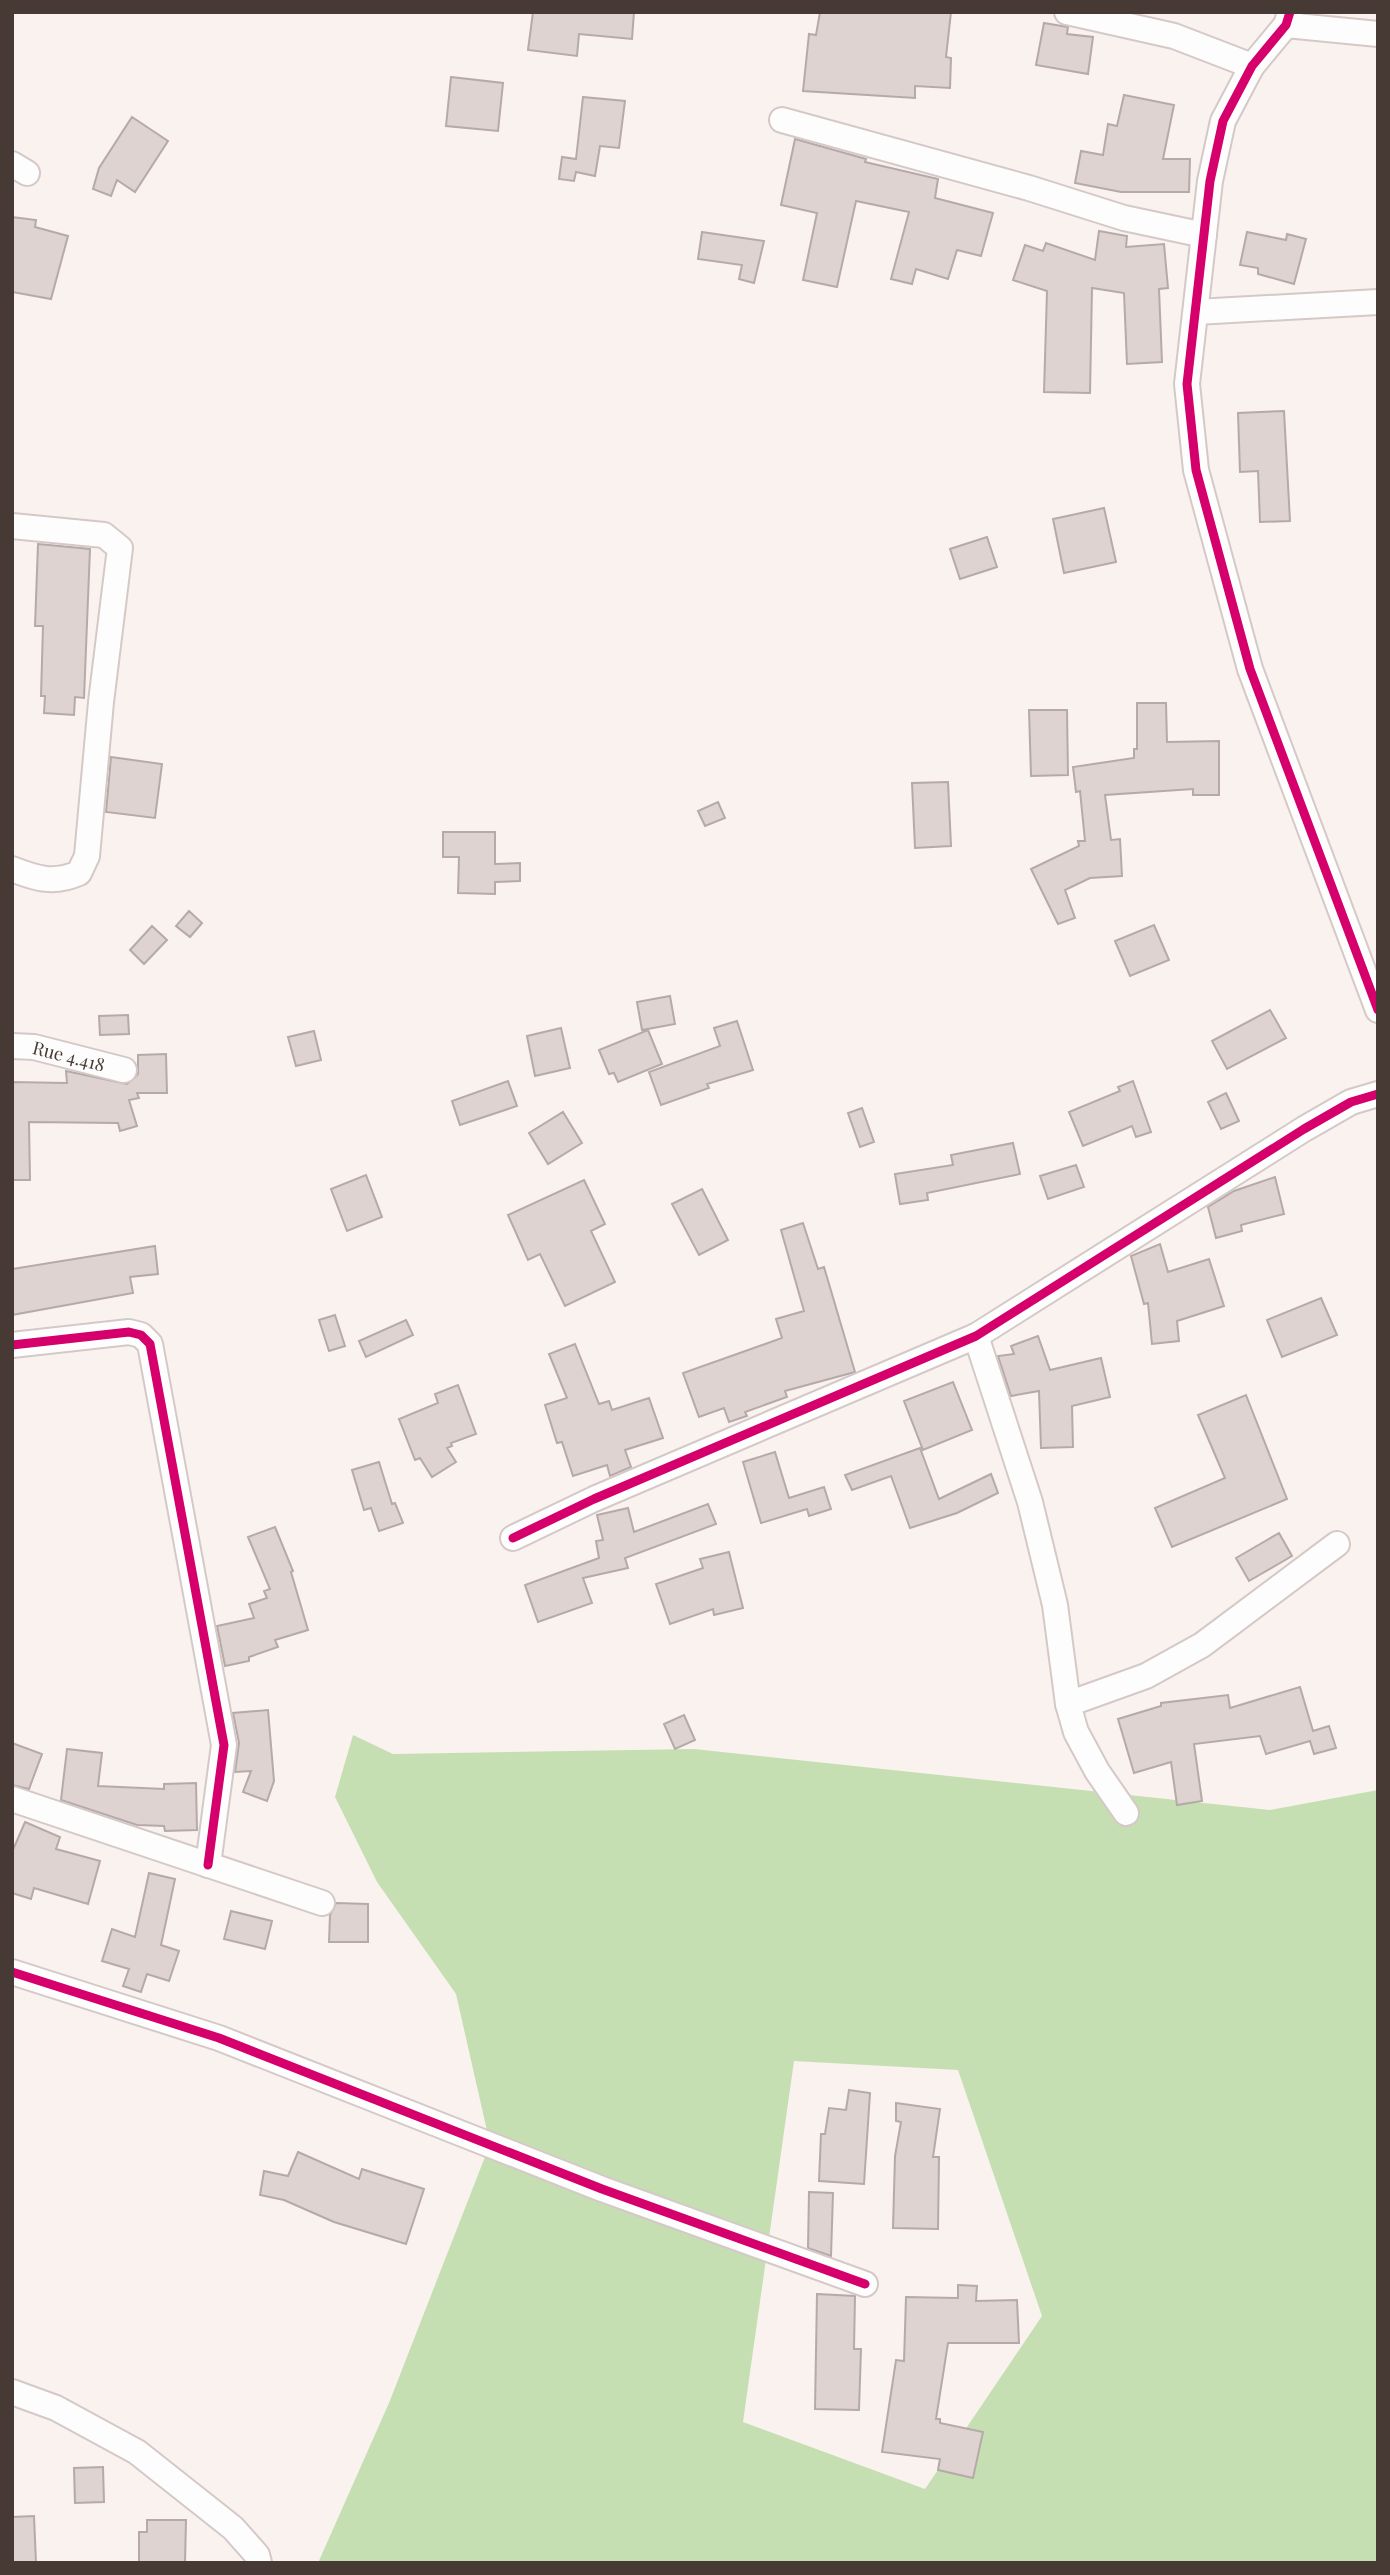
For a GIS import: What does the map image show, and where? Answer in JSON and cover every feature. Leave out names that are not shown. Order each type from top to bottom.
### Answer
[{"type":"street","points":[[1067,12],[1174,36],[1252,65]]},
{"type":"street","points":[[1378,34],[1288,19],[1252,65],[1223,121],[1204,235],[1186,384],[1196,470],[1250,669],[1378,1010]]},
{"type":"street","points":[[782,120],[1029,188],[1124,218],[1204,235]]},
{"type":"street","points":[[1196,312],[1378,302]]},
{"type":"street","points":[[12,526],[104,535],[120,548],[101,702],[87,856],[79,873],[61,881],[37,879],[12,869]]},
{"type":"street","name":"Rue 4.418","points":[[12,1046],[34,1047],[124,1070]]},
{"type":"street","points":[[513,1538],[594,1499],[976,1336],[1304,1129],[1352,1102],[1378,1094]]},
{"type":"street","points":[[12,1345],[129,1332],[141,1335],[150,1344],[224,1745],[208,1865]]},
{"type":"street","points":[[976,1336],[1030,1502],[1055,1605],[1068,1704],[1087,1752],[1126,1814]]},
{"type":"street","points":[[1068,1704],[1146,1675],[1202,1645],[1337,1544]]},
{"type":"street","points":[[12,1799],[321,1903]]},
{"type":"street","points":[[12,1972],[219,2038],[602,2189],[865,2284]]},
{"type":"street","points":[[12,2392],[56,2408],[137,2452],[233,2528],[257,2555],[259,2563]]},
{"type":"green space","points":[[353,1735],[393,1754],[694,1749],[1270,1810],[1378,1790],[1378,2563],[318,2563],[389,2403],[490,2144],[456,1994],[377,1882],[335,1797]],"holes":[[[794,2061],[958,2070],[1042,2316],[925,2489],[743,2422]]]},
{"type":"building","points":[[533,12],[634,12],[632,39],[579,34],[577,56],[528,50]]},
{"type":"building","points":[[820,12],[951,12],[946,57],[951,58],[950,88],[915,86],[915,98],[803,91],[809,34],[816,35]]},
{"type":"building","points":[[1044,23],[1068,27],[1067,34],[1093,37],[1088,74],[1036,65]]},
{"type":"building","points":[[451,77],[503,83],[498,131],[446,126]]},
{"type":"building","points":[[1124,95],[1174,105],[1163,159],[1190,159],[1189,192],[1121,192],[1075,183],[1081,151],[1103,155],[1108,124],[1117,126]]},
{"type":"building","points":[[583,97],[625,101],[619,148],[600,146],[595,176],[576,172],[574,181],[559,179],[562,157],[576,159]]},
{"type":"building","points":[[132,117],[168,141],[135,192],[117,180],[111,196],[93,189],[99,168]]},
{"type":"building","points":[[795,139],[866,159],[865,162],[938,179],[935,198],[993,213],[981,256],[957,250],[948,279],[916,269],[912,284],[891,279],[909,212],[856,201],[837,287],[803,280],[817,213],[781,205]]},
{"type":"building","points":[[12,217],[36,220],[35,227],[68,236],[51,299],[12,292]]},
{"type":"building","points":[[1099,231],[1127,236],[1126,247],[1164,244],[1168,288],[1159,289],[1162,362],[1127,364],[1124,293],[1092,288],[1090,393],[1044,392],[1047,291],[1013,280],[1025,245],[1043,251],[1046,243],[1095,260]]},
{"type":"building","points":[[702,232],[764,241],[754,283],[739,279],[742,265],[698,259]]},
{"type":"building","points":[[1247,232],[1286,240],[1287,234],[1306,239],[1294,284],[1258,274],[1258,268],[1240,265]]},
{"type":"building","points":[[1284,411],[1290,521],[1260,522],[1258,471],[1240,472],[1238,413]]},
{"type":"building","points":[[1104,508],[1116,562],[1064,573],[1053,519]]},
{"type":"building","points":[[987,537],[997,567],[960,579],[950,549]]},
{"type":"building","points":[[38,544],[90,549],[84,698],[75,697],[74,715],[44,713],[45,696],[41,696],[43,626],[35,626]]},
{"type":"building","points":[[1137,703],[1166,703],[1167,742],[1219,741],[1219,795],[1193,795],[1193,789],[1105,795],[1111,840],[1120,839],[1122,876],[1090,878],[1065,890],[1075,918],[1058,924],[1031,869],[1079,846],[1078,841],[1085,841],[1080,791],[1076,792],[1073,767],[1134,758],[1134,749],[1137,749]]},
{"type":"building","points":[[1029,710],[1067,710],[1068,775],[1031,776]]},
{"type":"building","points":[[111,757],[162,764],[155,818],[106,812]]},
{"type":"building","points":[[948,782],[951,846],[915,848],[912,783]]},
{"type":"building","points":[[718,802],[725,818],[705,826],[698,811]]},
{"type":"building","points":[[443,832],[495,832],[495,864],[520,863],[520,881],[495,882],[495,894],[458,893],[459,857],[443,857]]},
{"type":"building","points":[[189,911],[202,923],[190,937],[176,926]]},
{"type":"building","points":[[1154,925],[1169,960],[1130,976],[1115,941]]},
{"type":"building","points":[[152,926],[167,940],[144,964],[130,950]]},
{"type":"building","points":[[670,996],[675,1024],[642,1030],[637,1002]]},
{"type":"building","points":[[1270,1010],[1286,1038],[1227,1069],[1212,1041]]},
{"type":"building","points":[[128,1015],[129,1034],[100,1035],[99,1016]]},
{"type":"building","points":[[737,1021],[753,1070],[707,1084],[709,1088],[661,1105],[649,1072],[720,1046],[714,1028]]},
{"type":"building","points":[[561,1028],[570,1068],[535,1076],[527,1036]]},
{"type":"building","points":[[648,1030],[662,1064],[618,1082],[614,1073],[609,1074],[599,1050]]},
{"type":"building","points":[[314,1031],[321,1060],[296,1066],[288,1037]]},
{"type":"building","points":[[166,1054],[167,1093],[137,1093],[139,1098],[129,1100],[137,1126],[120,1131],[118,1123],[29,1122],[30,1180],[12,1180],[12,1082],[67,1083],[66,1071],[127,1084],[138,1074],[138,1055]]},
{"type":"building","points":[[508,1081],[517,1106],[460,1125],[452,1101]]},
{"type":"building","points":[[1133,1081],[1151,1132],[1136,1137],[1132,1126],[1083,1146],[1069,1112],[1120,1091],[1118,1087]]},
{"type":"building","points":[[1226,1093],[1239,1121],[1221,1129],[1208,1102]]},
{"type":"building","points":[[862,1108],[874,1142],[860,1147],[848,1113]]},
{"type":"building","points":[[563,1112],[582,1143],[548,1164],[529,1133]]},
{"type":"building","points":[[1013,1143],[1020,1174],[927,1193],[928,1200],[900,1204],[895,1174],[953,1165],[951,1155]]},
{"type":"building","points":[[1076,1165],[1084,1187],[1048,1199],[1040,1176]]},
{"type":"building","points":[[366,1175],[382,1217],[347,1231],[331,1189]]},
{"type":"building","points":[[1275,1177],[1284,1214],[1241,1225],[1242,1231],[1216,1238],[1208,1207],[1234,1191]]},
{"type":"building","points":[[584,1180],[605,1224],[591,1231],[615,1282],[565,1306],[540,1254],[528,1260],[508,1215]]},
{"type":"building","points":[[702,1189],[728,1240],[699,1255],[672,1204]]},
{"type":"building","points":[[803,1223],[818,1269],[824,1267],[855,1372],[785,1391],[787,1397],[745,1412],[747,1416],[729,1422],[724,1408],[699,1417],[683,1373],[782,1338],[776,1319],[804,1311],[781,1230]]},
{"type":"building","points":[[1160,1244],[1168,1272],[1209,1259],[1224,1306],[1177,1321],[1179,1341],[1152,1344],[1148,1303],[1144,1304],[1131,1256]]},
{"type":"building","points":[[155,1246],[158,1274],[130,1277],[133,1293],[12,1315],[12,1269]]},
{"type":"building","points":[[1321,1298],[1337,1335],[1282,1357],[1267,1320]]},
{"type":"building","points":[[335,1315],[345,1346],[329,1351],[319,1320]]},
{"type":"building","points":[[406,1320],[413,1335],[366,1357],[359,1341]]},
{"type":"building","points":[[1038,1336],[1050,1370],[1101,1358],[1110,1397],[1072,1406],[1073,1447],[1041,1448],[1039,1391],[1011,1396],[998,1356],[1014,1354],[1011,1346]]},
{"type":"building","points":[[575,1344],[599,1404],[609,1401],[612,1410],[649,1398],[663,1438],[625,1450],[631,1467],[610,1476],[607,1465],[573,1476],[562,1442],[557,1443],[545,1405],[567,1398],[549,1354]]},
{"type":"building","points":[[953,1382],[972,1430],[923,1450],[904,1401]]},
{"type":"building","points":[[458,1385],[476,1434],[451,1443],[452,1446],[447,1448],[456,1462],[432,1477],[420,1458],[415,1460],[399,1419],[438,1403],[435,1394]]},
{"type":"building","points":[[1246,1395],[1287,1499],[1172,1547],[1155,1508],[1225,1478],[1198,1415]]},
{"type":"building","points":[[920,1448],[939,1499],[991,1474],[998,1493],[957,1513],[910,1528],[891,1476],[852,1490],[845,1475]]},
{"type":"building","points":[[775,1452],[789,1498],[824,1487],[831,1509],[809,1516],[807,1509],[761,1523],[743,1462]]},
{"type":"building","points":[[379,1462],[392,1504],[395,1503],[403,1523],[379,1531],[371,1508],[364,1510],[352,1470]]},
{"type":"building","points":[[708,1504],[716,1524],[625,1558],[628,1568],[583,1578],[592,1603],[538,1622],[525,1585],[599,1558],[596,1541],[603,1540],[597,1515],[628,1508],[634,1532]]},
{"type":"building","points":[[275,1527],[293,1571],[291,1572],[308,1630],[275,1640],[278,1647],[249,1657],[249,1661],[225,1666],[217,1626],[254,1618],[249,1604],[267,1598],[264,1591],[270,1589],[248,1537]]},
{"type":"building","points":[[1279,1533],[1292,1556],[1249,1581],[1236,1558]]},
{"type":"building","points":[[729,1552],[743,1608],[714,1615],[713,1609],[670,1624],[656,1584],[703,1568],[700,1559]]},
{"type":"building","points":[[1300,1687],[1313,1731],[1329,1726],[1336,1748],[1314,1754],[1310,1741],[1266,1754],[1260,1736],[1194,1744],[1202,1801],[1177,1805],[1171,1762],[1134,1773],[1118,1719],[1161,1706],[1161,1703],[1228,1695],[1230,1708]]},
{"type":"building","points":[[268,1710],[274,1781],[267,1801],[243,1792],[251,1771],[235,1772],[239,1743],[233,1713]]},
{"type":"building","points":[[684,1715],[695,1740],[675,1749],[664,1724]]},
{"type":"building","points":[[12,1743],[42,1754],[29,1789],[12,1785]]},
{"type":"building","points":[[67,1749],[102,1753],[98,1786],[164,1789],[164,1784],[196,1783],[197,1830],[165,1831],[164,1826],[137,1825],[61,1800]]},
{"type":"building","points":[[25,1822],[60,1837],[56,1849],[100,1861],[88,1904],[34,1888],[31,1899],[12,1893],[12,1852]]},
{"type":"building","points":[[149,1873],[175,1879],[161,1945],[179,1951],[169,1981],[147,1974],[141,1992],[123,1986],[129,1969],[102,1961],[112,1929],[135,1937]]},
{"type":"building","points":[[336,1903],[368,1904],[368,1942],[329,1942],[330,1915]]},
{"type":"building","points":[[231,1911],[272,1921],[265,1949],[224,1939]]},
{"type":"building","points":[[849,2090],[870,2093],[864,2184],[819,2181],[821,2134],[825,2134],[829,2108],[846,2110]]},
{"type":"building","points":[[896,2103],[940,2109],[933,2157],[939,2157],[938,2229],[893,2228],[895,2156],[901,2122],[896,2121]]},
{"type":"building","points":[[298,2152],[359,2179],[362,2169],[424,2189],[406,2244],[334,2222],[284,2200],[260,2195],[264,2171],[288,2176]]},
{"type":"building","points":[[809,2192],[833,2193],[831,2256],[808,2248]]},
{"type":"building","points":[[958,2285],[977,2286],[976,2301],[1017,2300],[1019,2343],[948,2343],[936,2419],[940,2419],[940,2423],[983,2432],[973,2478],[938,2470],[940,2459],[882,2452],[896,2360],[904,2361],[906,2297],[958,2298]]},
{"type":"building","points":[[817,2294],[855,2296],[854,2349],[861,2349],[859,2410],[815,2409]]},
{"type":"building","points":[[103,2467],[104,2502],[75,2503],[74,2468]]},
{"type":"building","points":[[34,2516],[36,2563],[12,2563],[12,2517]]},
{"type":"building","points":[[147,2520],[186,2520],[185,2563],[139,2563],[139,2532],[147,2532]]},
{"type":"cycle path","points":[[1290,12],[1286,25],[1252,66],[1223,121],[1210,181],[1187,384],[1196,470],[1250,669],[1378,1010]]},
{"type":"cycle path","points":[[513,1538],[594,1499],[976,1336],[1304,1129],[1351,1102],[1378,1094]]},
{"type":"cycle path","points":[[12,1345],[129,1332],[141,1335],[150,1344],[224,1745],[208,1865]]},
{"type":"cycle path","points":[[12,1972],[219,2038],[602,2189],[865,2284]]}]
